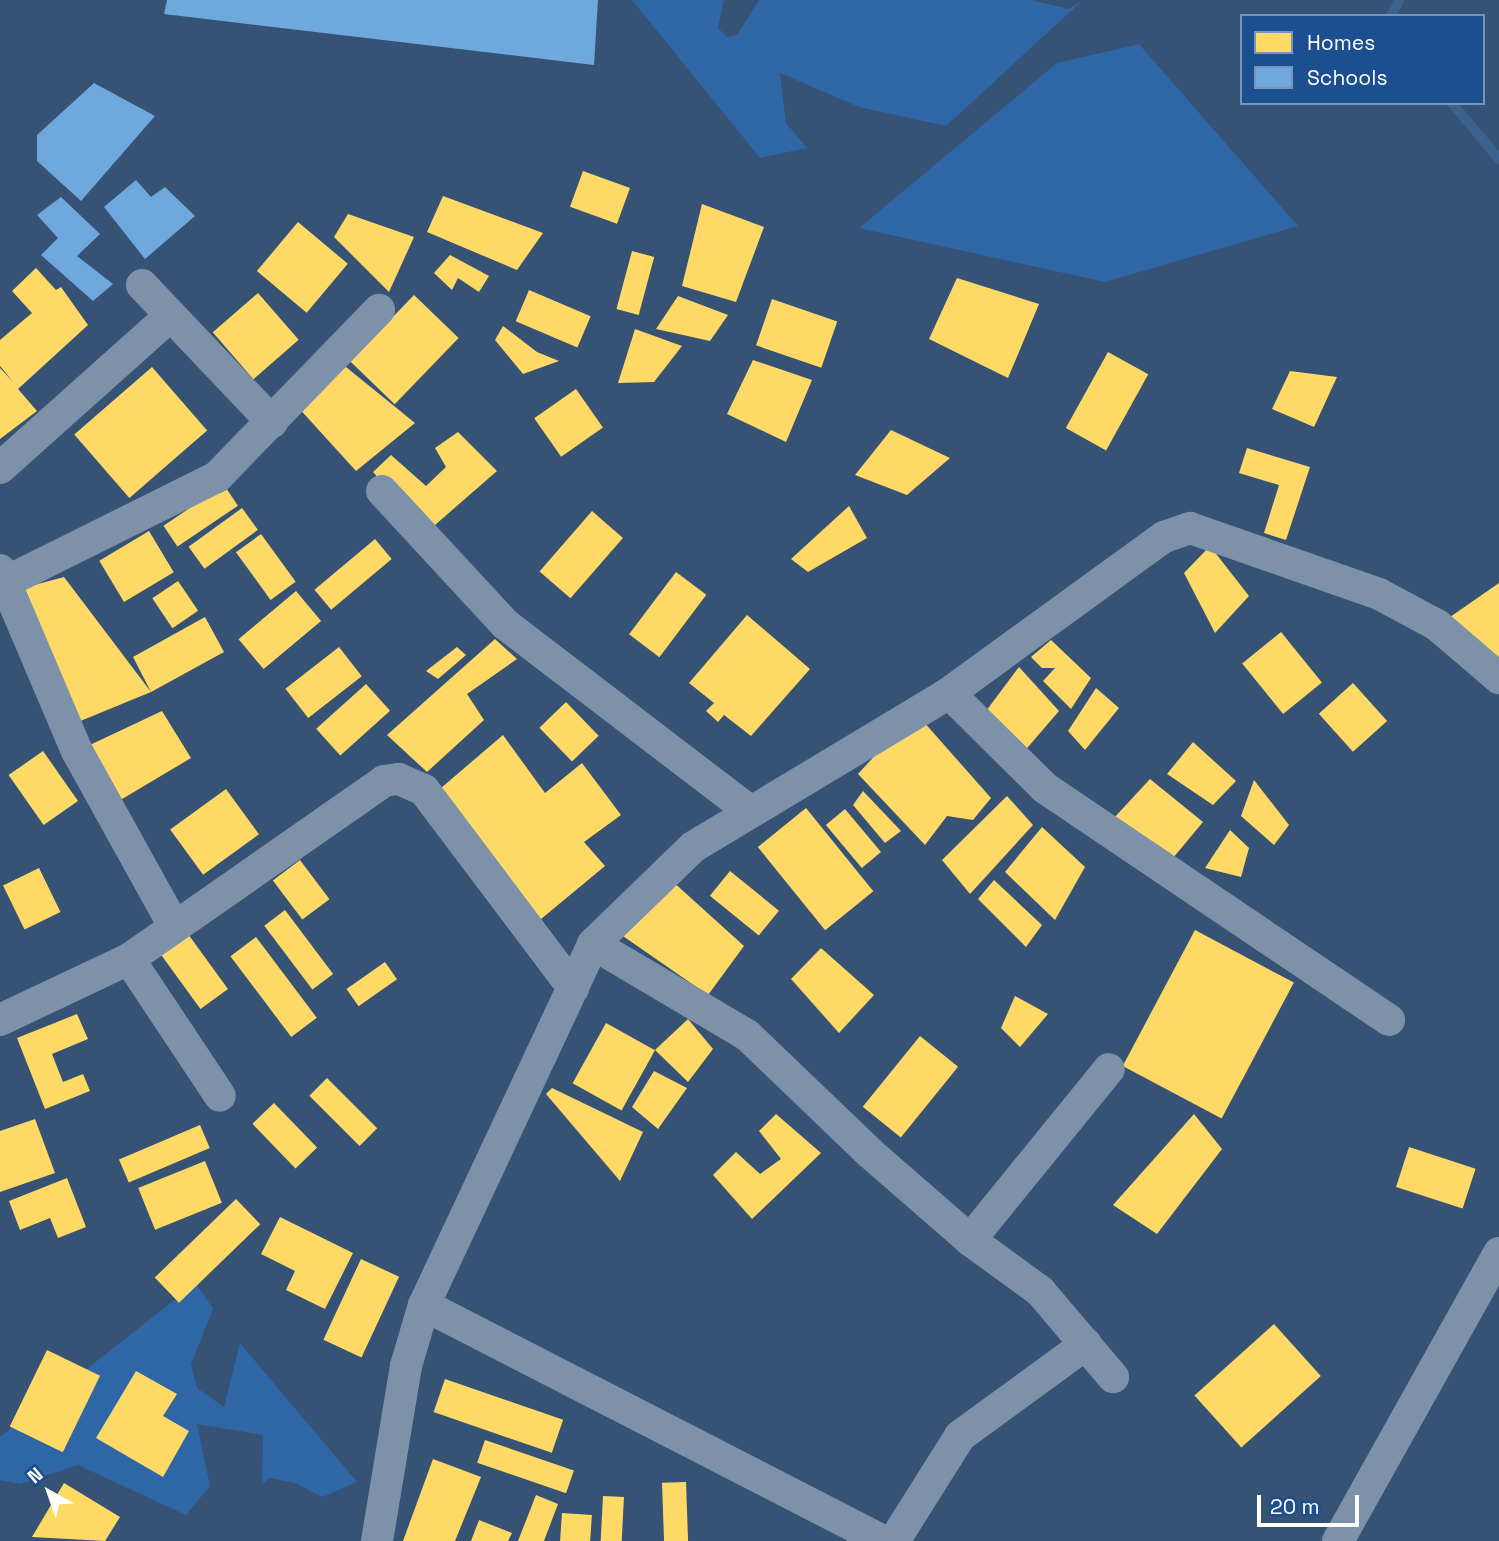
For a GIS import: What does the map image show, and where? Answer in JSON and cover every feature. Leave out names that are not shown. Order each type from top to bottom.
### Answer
[{"type":"street","points":[[142,285],[272,422]]},
{"type":"street","points":[[174,926],[77,751],[2,578],[200,489],[272,422],[379,310]]},
{"type":"street","points":[[0,468],[171,315]]},
{"type":"street","points":[[382,491],[505,624],[750,811]]},
{"type":"street","points":[[377,1541],[406,1366],[424,1305],[593,944],[676,860],[750,811],[948,692],[1164,537],[1190,528],[1380,594],[1437,625],[1499,678]]},
{"type":"street","points":[[948,692],[1045,788],[1389,1020]]},
{"type":"street","points":[[0,1020],[130,958],[384,781],[399,779],[424,790],[573,988]]},
{"type":"street","points":[[593,944],[733,1023],[970,1240],[1040,1291],[1113,1377]]},
{"type":"street","points":[[130,958],[220,1096]]},
{"type":"street","points":[[970,1240],[1109,1069]]},
{"type":"street","points":[[1338,1541],[1499,1253]]},
{"type":"street","points":[[424,1305],[883,1541]]},
{"type":"street","points":[[894,1541],[960,1436],[1086,1344]]},
{"type":"shaded area","points":[[632,0],[724,0],[718,28],[727,37],[737,35],[759,0],[1031,0],[1069,9],[1083,0],[946,126],[859,107],[780,73],[786,123],[807,148],[760,158]]},
{"type":"shaded area","points":[[1139,44],[1298,226],[1105,282],[859,228],[1057,63]]},
{"type":"shaded area","points":[[196,1283],[213,1309],[191,1364],[197,1388],[224,1407],[240,1343],[357,1482],[322,1497],[295,1483],[270,1478],[262,1484],[263,1435],[197,1424],[210,1486],[186,1515],[78,1465],[20,1484],[0,1480],[0,1437]]},
{"type":"building: Homes","points":[[583,171],[630,188],[617,224],[570,207]]},
{"type":"building: Homes","points":[[443,196],[543,233],[517,270],[427,232]]},
{"type":"building: Homes","points":[[702,204],[764,227],[736,302],[682,286]]},
{"type":"building: Homes","points":[[348,214],[414,237],[389,292],[334,237]]},
{"type":"building: Homes","points":[[298,222],[348,264],[307,313],[257,271]]},
{"type":"building: Homes","points":[[632,251],[654,257],[639,315],[616,309]]},
{"type":"building: Homes","points":[[450,255],[489,276],[479,292],[458,278],[452,290],[434,273]]},
{"type":"building: Homes","points":[[36,268],[56,290],[61,287],[88,325],[18,389],[37,411],[0,439],[0,368],[13,382],[0,366],[0,340],[32,313],[12,291]]},
{"type":"building: Homes","points":[[957,278],[1039,304],[1008,378],[929,339]]},
{"type":"building: Homes","points":[[529,290],[591,316],[577,347],[516,321]]},
{"type":"building: Homes","points":[[258,293],[299,340],[253,379],[213,332]]},
{"type":"building: Homes","points":[[414,295],[459,338],[395,404],[350,361]]},
{"type":"building: Homes","points":[[678,296],[728,315],[710,341],[656,329]]},
{"type":"building: Homes","points":[[772,299],[837,321],[821,368],[756,345]]},
{"type":"building: Homes","points":[[503,326],[537,352],[559,361],[523,374],[495,340]]},
{"type":"building: Homes","points":[[635,329],[682,346],[654,382],[618,383]]},
{"type":"building: Homes","points":[[1108,352],[1148,374],[1106,450],[1066,428]]},
{"type":"building: Homes","points":[[753,360],[812,380],[786,442],[727,414]]},
{"type":"building: Homes","points":[[152,367],[207,430],[129,498],[74,435]]},
{"type":"building: Homes","points":[[346,367],[415,423],[356,471],[296,405]]},
{"type":"building: Homes","points":[[1290,371],[1337,377],[1314,427],[1272,409]]},
{"type":"building: Homes","points":[[576,389],[603,428],[561,457],[534,418]]},
{"type":"building: Homes","points":[[891,430],[950,458],[907,495],[855,475]]},
{"type":"building: Homes","points":[[458,432],[497,471],[427,532],[373,472],[391,455],[426,486],[446,467],[435,448]]},
{"type":"building: Homes","points":[[1247,448],[1310,467],[1286,540],[1264,533],[1279,485],[1239,473]]},
{"type":"building: Homes","points":[[224,485],[238,506],[177,547],[163,526]]},
{"type":"building: Homes","points":[[849,506],[867,538],[808,572],[791,559]]},
{"type":"building: Homes","points":[[242,508],[258,530],[204,569],[189,547]]},
{"type":"building: Homes","points":[[592,511],[623,538],[570,598],[540,571]]},
{"type":"building: Homes","points":[[149,531],[174,572],[124,602],[99,561]]},
{"type":"building: Homes","points":[[261,534],[296,582],[271,600],[236,552]]},
{"type":"building: Homes","points":[[375,539],[392,559],[331,610],[314,590]]},
{"type":"building: Homes","points":[[1210,546],[1249,596],[1215,633],[1184,573]]},
{"type":"building: Homes","points":[[676,572],[706,595],[659,657],[629,634]]},
{"type":"building: Homes","points":[[64,577],[151,692],[78,722],[23,588]]},
{"type":"building: Homes","points":[[178,581],[198,611],[172,628],[152,598]]},
{"type":"building: Homes","points":[[1499,583],[1499,664],[1450,617]]},
{"type":"building: Homes","points":[[296,591],[321,621],[264,669],[239,639]]},
{"type":"building: Homes","points":[[747,615],[810,669],[751,736],[724,715],[718,722],[706,711],[714,703],[689,683]]},
{"type":"building: Homes","points":[[205,617],[224,652],[151,692],[133,657]]},
{"type":"building: Homes","points":[[1281,632],[1322,683],[1283,714],[1242,663]]},
{"type":"building: Homes","points":[[495,639],[517,659],[467,694],[484,720],[427,772],[387,735]]},
{"type":"building: Homes","points":[[1051,640],[1091,678],[1071,709],[1043,681],[1055,668],[1042,668],[1031,657]]},
{"type":"building: Homes","points":[[339,647],[362,676],[308,718],[285,689]]},
{"type":"building: Homes","points":[[457,647],[466,655],[438,679],[426,671]]},
{"type":"building: Homes","points":[[1019,667],[1059,711],[1022,754],[983,715]]},
{"type":"building: Homes","points":[[1353,683],[1387,721],[1353,752],[1319,714]]},
{"type":"building: Homes","points":[[366,684],[390,711],[340,756],[316,729]]},
{"type":"building: Homes","points":[[1096,688],[1119,708],[1085,750],[1068,731]]},
{"type":"building: Homes","points":[[566,702],[599,736],[572,762],[539,728]]},
{"type":"building: Homes","points":[[162,711],[191,758],[107,808],[77,751]]},
{"type":"building: Homes","points":[[915,712],[991,798],[973,820],[947,816],[925,845],[858,774]]},
{"type":"building: Homes","points":[[503,735],[545,793],[582,763],[621,815],[584,842],[605,866],[529,929],[434,794]]},
{"type":"building: Homes","points":[[1193,742],[1236,781],[1213,805],[1167,774]]},
{"type":"building: Homes","points":[[43,751],[78,801],[44,825],[9,775]]},
{"type":"building: Homes","points":[[1150,779],[1203,822],[1173,858],[1113,819]]},
{"type":"building: Homes","points":[[1254,780],[1289,825],[1274,845],[1241,816]]},
{"type":"building: Homes","points":[[226,789],[259,834],[203,875],[170,830]]},
{"type":"building: Homes","points":[[863,791],[901,831],[885,843],[853,805]]},
{"type":"building: Homes","points":[[1007,796],[1033,825],[970,894],[942,860]]},
{"type":"building: Homes","points":[[806,808],[873,891],[825,930],[758,847]]},
{"type":"building: Homes","points":[[845,809],[881,852],[862,868],[826,825]]},
{"type":"building: Homes","points":[[1042,827],[1085,867],[1055,920],[1005,872]]},
{"type":"building: Homes","points":[[1230,830],[1249,848],[1241,877],[1205,868]]},
{"type":"building: Homes","points":[[300,860],[329,899],[302,920],[273,880]]},
{"type":"building: Homes","points":[[39,868],[60,912],[25,930],[3,886]]},
{"type":"building: Homes","points":[[730,871],[779,911],[759,936],[710,896]]},
{"type":"building: Homes","points":[[671,880],[744,946],[708,995],[620,934]]},
{"type":"building: Homes","points":[[994,880],[1042,925],[1026,947],[978,899]]},
{"type":"building: Homes","points":[[285,910],[333,974],[312,990],[264,926]]},
{"type":"building: Homes","points":[[1195,930],[1294,983],[1222,1119],[1123,1066]]},
{"type":"building: Homes","points":[[188,934],[228,989],[200,1009],[160,954]]},
{"type":"building: Homes","points":[[256,937],[317,1018],[291,1037],[230,956]]},
{"type":"building: Homes","points":[[821,948],[874,995],[839,1033],[791,979]]},
{"type":"building: Homes","points":[[385,962],[397,979],[359,1006],[346,989]]},
{"type":"building: Homes","points":[[1015,996],[1048,1014],[1020,1047],[1001,1028]]},
{"type":"building: Homes","points":[[77,1014],[88,1039],[52,1054],[63,1082],[83,1074],[90,1091],[45,1109],[17,1038]]},
{"type":"building: Homes","points":[[688,1019],[713,1049],[688,1082],[655,1050]]},
{"type":"building: Homes","points":[[606,1023],[655,1050],[622,1110],[573,1083]]},
{"type":"building: Homes","points":[[920,1036],[958,1067],[901,1138],[863,1107]]},
{"type":"building: Homes","points":[[654,1071],[687,1088],[658,1129],[632,1107]]},
{"type":"building: Homes","points":[[327,1078],[377,1128],[360,1146],[309,1096]]},
{"type":"building: Homes","points":[[552,1088],[643,1132],[620,1181],[546,1094]]},
{"type":"building: Homes","points":[[274,1103],[317,1148],[295,1168],[252,1124]]},
{"type":"building: Homes","points":[[776,1114],[821,1153],[752,1219],[713,1175],[736,1152],[760,1174],[781,1159],[759,1131]]},
{"type":"building: Homes","points":[[1194,1114],[1222,1149],[1157,1234],[1113,1205]]},
{"type":"building: Homes","points":[[35,1119],[55,1173],[0,1192],[0,1131]]},
{"type":"building: Homes","points":[[200,1125],[210,1148],[129,1182],[119,1159]]},
{"type":"building: Homes","points":[[1409,1147],[1476,1169],[1463,1209],[1396,1187]]},
{"type":"building: Homes","points":[[205,1161],[222,1203],[155,1230],[138,1188]]},
{"type":"building: Homes","points":[[67,1178],[86,1227],[58,1238],[50,1218],[20,1230],[9,1201]]},
{"type":"building: Homes","points":[[236,1199],[260,1224],[179,1303],[155,1277]]},
{"type":"building: Homes","points":[[280,1217],[353,1253],[325,1309],[286,1290],[295,1271],[261,1254]]},
{"type":"building: Homes","points":[[361,1259],[399,1277],[361,1357],[323,1340]]},
{"type":"building: Homes","points":[[1274,1324],[1321,1376],[1241,1448],[1194,1396]]},
{"type":"building: Homes","points":[[47,1350],[100,1376],[63,1452],[10,1426]]},
{"type":"building: Homes","points":[[136,1371],[177,1394],[163,1416],[189,1431],[163,1477],[96,1438]]},
{"type":"building: Homes","points":[[445,1379],[563,1420],[552,1453],[434,1412]]},
{"type":"building: Homes","points":[[485,1440],[574,1471],[566,1493],[477,1463]]},
{"type":"building: Homes","points":[[433,1459],[481,1477],[455,1541],[403,1541]]},
{"type":"building: Homes","points":[[686,1482],[688,1541],[664,1541],[662,1483]]},
{"type":"building: Homes","points":[[64,1483],[120,1517],[105,1541],[32,1537]]},
{"type":"building: Homes","points":[[536,1495],[558,1504],[544,1541],[518,1541]]},
{"type":"building: Homes","points":[[603,1496],[624,1497],[622,1541],[601,1541]]},
{"type":"building: Homes","points":[[562,1513],[592,1515],[590,1541],[560,1541]]},
{"type":"building: Homes","points":[[479,1520],[512,1533],[508,1541],[471,1541]]},
{"type":"building: Schools","points":[[167,0],[598,0],[594,65],[164,14]]},
{"type":"building: Schools","points":[[94,83],[155,116],[81,201],[37,161],[37,135]]},
{"type":"building: Schools","points":[[136,180],[151,197],[165,187],[195,216],[145,259],[104,207]]},
{"type":"building: Schools","points":[[61,197],[100,234],[77,256],[113,284],[93,301],[41,255],[58,238],[37,215]]},
{"type":"waterway","points":[[1392,14],[1399,0]]},
{"type":"waterway","points":[[1454,105],[1499,159]]}]
